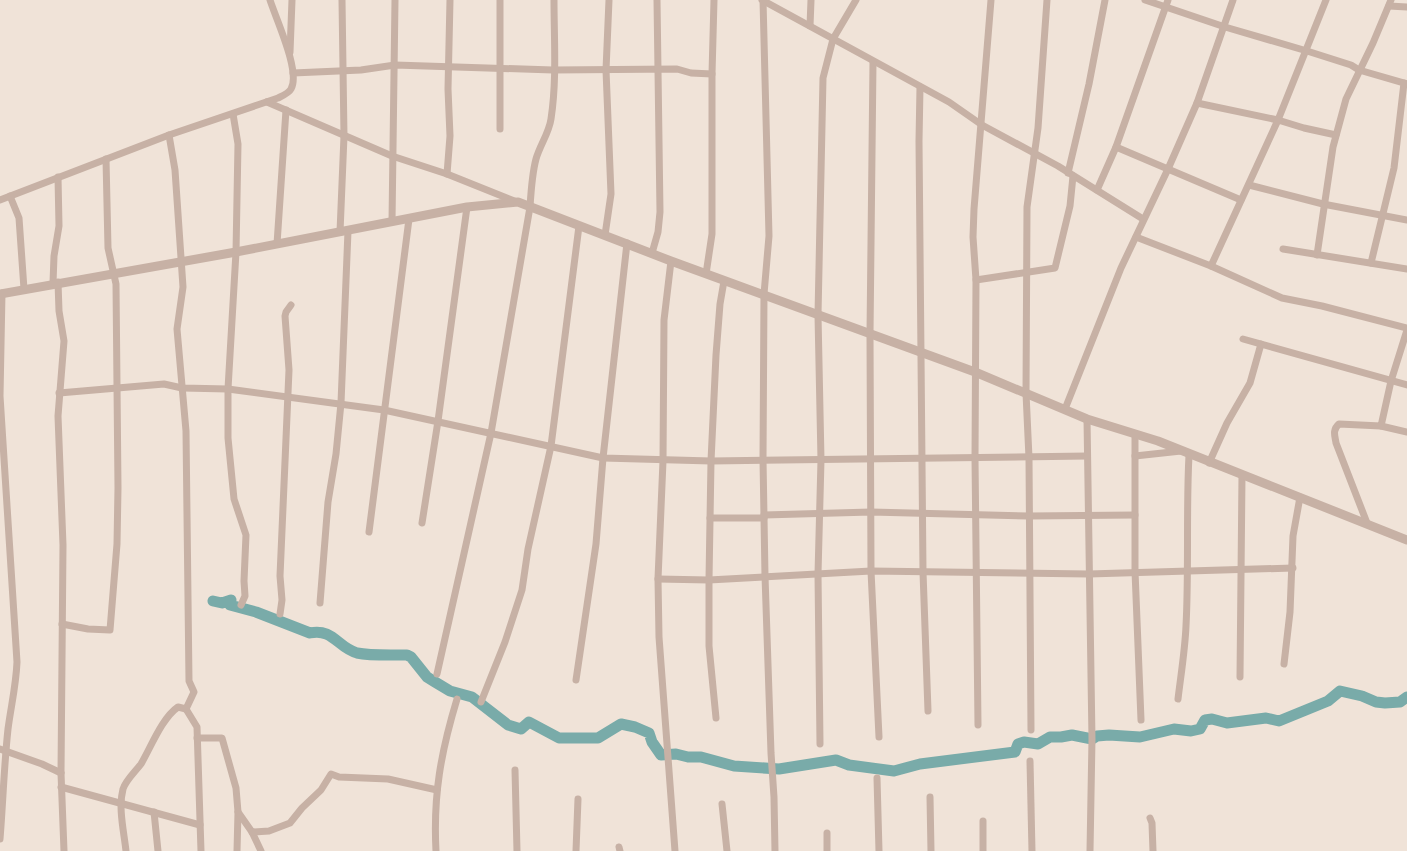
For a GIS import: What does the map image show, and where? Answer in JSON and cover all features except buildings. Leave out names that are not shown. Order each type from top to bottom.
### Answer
[{"type":"street","points":[[0,200],[169,135],[278,98],[291,90],[294,81],[290,58],[270,0]]},
{"type":"street","points":[[290,58],[292,0]]},
{"type":"street","points":[[320,602],[328,502],[336,454],[341,403],[344,232],[342,0]]},
{"type":"street","points":[[392,222],[395,0]]},
{"type":"street","points":[[447,174],[450,136],[450,0]]},
{"type":"street","points":[[500,0],[500,130]]},
{"type":"street","points":[[438,674],[491,433],[530,207],[533,175],[537,157],[546,138],[551,120],[554,70],[554,0]]},
{"type":"street","points":[[605,235],[610,194],[606,70],[609,0]]},
{"type":"street","points":[[652,253],[658,232],[660,212],[657,70],[658,0]]},
{"type":"street","points":[[706,274],[712,234],[712,74],[714,0]]},
{"type":"street","points":[[763,0],[872,62],[949,102],[982,125],[1071,174],[1143,219]]},
{"type":"street","points":[[763,0],[770,236],[764,294],[763,459],[765,576],[775,851]]},
{"type":"street","points":[[810,26],[811,0]]},
{"type":"street","points":[[820,744],[818,574],[821,514],[821,460],[818,315],[822,85],[833,39],[856,0]]},
{"type":"street","points":[[978,724],[975,458],[976,280],[973,243],[976,168],[982,125],[991,0]]},
{"type":"street","points":[[1031,730],[1029,458],[1026,393],[1028,271],[1027,207],[1035,154],[1047,0]]},
{"type":"street","points":[[976,280],[1055,268],[1070,206],[1071,174],[1105,0]]},
{"type":"street","points":[[1145,0],[1168,3],[1225,27],[1307,51],[1350,65],[1359,70],[1406,83],[1394,168],[1381,216],[1371,262]]},
{"type":"street","points":[[1065,409],[1121,268],[1168,169],[1197,103],[1225,27],[1233,0]]},
{"type":"street","points":[[1212,266],[1278,120],[1307,51],[1326,0]]},
{"type":"street","points":[[1097,190],[1116,147],[1168,3]]},
{"type":"street","points":[[1317,255],[1323,204],[1336,135],[1346,99],[1359,70],[1374,43],[1390,3],[1407,7]]},
{"type":"street","points":[[872,62],[870,334],[871,571],[879,737]]},
{"type":"street","points":[[293,73],[361,70],[395,65],[449,68],[554,70],[677,69],[691,73],[712,74]]},
{"type":"street","points":[[920,87],[919,141],[923,572],[928,711]]},
{"type":"street","points":[[267,102],[392,156],[447,174],[579,226],[627,243],[671,262],[764,294],[975,372],[1087,419],[1158,441],[1209,463],[1367,523],[1407,540]]},
{"type":"street","points":[[1197,103],[1278,120],[1304,128],[1336,135]]},
{"type":"street","points":[[277,244],[286,110]]},
{"type":"street","points":[[233,114],[238,144],[236,252],[228,389],[228,438],[234,499],[246,535],[244,581],[245,596],[241,605]]},
{"type":"street","points":[[169,135],[175,170],[180,261],[183,287],[177,329],[186,431],[189,681],[194,692],[186,709]]},
{"type":"street","points":[[1116,147],[1241,200]]},
{"type":"street","points":[[62,624],[88,629],[110,630],[117,544],[118,488],[116,284],[108,248],[106,221],[108,188],[106,159]]},
{"type":"street","points":[[58,177],[59,226],[54,256],[59,311],[64,341],[64,358],[59,393],[58,416],[63,537],[61,787],[64,851]]},
{"type":"street","points":[[1249,185],[1323,204],[1407,220]]},
{"type":"street","points":[[10,196],[19,218],[24,289]]},
{"type":"street","points":[[0,839],[3,750],[15,691],[17,662],[0,396],[1,293],[236,252],[467,207],[518,202]]},
{"type":"street","points":[[422,523],[438,421],[467,207]]},
{"type":"street","points":[[369,532],[409,219]]},
{"type":"street","points":[[481,702],[505,642],[522,590],[528,549],[551,446],[579,226]]},
{"type":"street","points":[[1136,237],[1212,266],[1282,298],[1322,306],[1407,329],[1391,381],[1381,426]]},
{"type":"street","points":[[576,680],[596,544],[603,458],[627,243]]},
{"type":"street","points":[[1283,248],[1317,255],[1407,268]]},
{"type":"street","points":[[671,262],[664,320],[663,461],[658,580],[659,638],[674,851]]},
{"type":"street","points":[[716,718],[709,646],[711,461],[719,318],[724,281]]},
{"type":"street","points":[[280,614],[282,600],[280,576],[289,370],[285,316],[286,312],[291,306]]},
{"type":"street","points":[[1243,339],[1407,385]]},
{"type":"street","points":[[1209,463],[1227,423],[1250,383],[1261,344]]},
{"type":"street","points":[[59,393],[164,384],[182,388],[228,389],[341,403],[384,410],[603,458],[663,461],[711,461],[763,459],[871,460],[1087,456]]},
{"type":"street","points":[[1087,419],[1092,739],[1090,851]]},
{"type":"street","points":[[1367,523],[1336,443],[1334,432],[1335,427],[1338,424],[1381,426],[1407,432]]},
{"type":"street","points":[[1135,435],[1135,571],[1141,720]]},
{"type":"street","points":[[1135,456],[1185,453]]},
{"type":"street","points":[[1178,698],[1186,627],[1188,571],[1185,453]]},
{"type":"street","points":[[1240,677],[1242,475]]},
{"type":"street","points":[[1284,664],[1293,568],[1293,530],[1300,497]]},
{"type":"street","points":[[710,518],[871,512],[1029,516],[1135,515]]},
{"type":"street","points":[[658,580],[709,580],[871,571],[1090,574],[1135,571],[1293,568]]},
{"type":"street","points":[[436,851],[437,790],[445,738],[457,699]]},
{"type":"street","points":[[126,851],[121,802],[123,788],[142,762],[159,731],[174,710],[178,707],[186,709],[197,727],[201,851]]},
{"type":"street","points":[[197,738],[222,738],[232,770],[238,812],[237,851]]},
{"type":"street","points":[[3,750],[61,773]]},
{"type":"street","points":[[1030,761],[1032,851]]},
{"type":"street","points":[[515,770],[517,851]]},
{"type":"street","points":[[252,832],[269,831],[290,823],[302,808],[321,790],[331,774],[340,777],[388,779],[437,790]]},
{"type":"street","points":[[877,778],[879,851]]},
{"type":"street","points":[[61,787],[121,802],[200,825]]},
{"type":"street","points":[[930,797],[931,851]]},
{"type":"street","points":[[576,851],[578,798]]},
{"type":"street","points":[[722,804],[727,851]]},
{"type":"street","points":[[154,812],[158,851]]},
{"type":"street","points":[[238,812],[252,832],[261,851]]},
{"type":"street","points":[[1150,818],[1152,823],[1153,851]]},
{"type":"street","points":[[983,821],[983,851]]},
{"type":"street","points":[[827,833],[827,851]]},
{"type":"waterway","points":[[213,601],[222,603],[231,600],[230,605],[256,612],[310,633],[324,633],[357,653],[375,655],[407,655],[411,657],[427,677],[450,691],[472,697],[508,725],[521,729],[529,722],[559,738],[598,738],[621,724],[635,727],[649,733],[652,742],[661,755],[676,754],[688,757],[701,757],[734,766],[779,769],[836,760],[849,765],[894,771],[920,764],[1015,752],[1018,744],[1024,742],[1038,744],[1050,737],[1072,735],[1092,739],[1097,736],[1109,735],[1140,737],[1174,729],[1191,731],[1200,729],[1205,720],[1212,719],[1227,723],[1266,718],[1279,721],[1328,701],[1340,691],[1362,696],[1376,702],[1385,703],[1400,702],[1407,697]]}]
